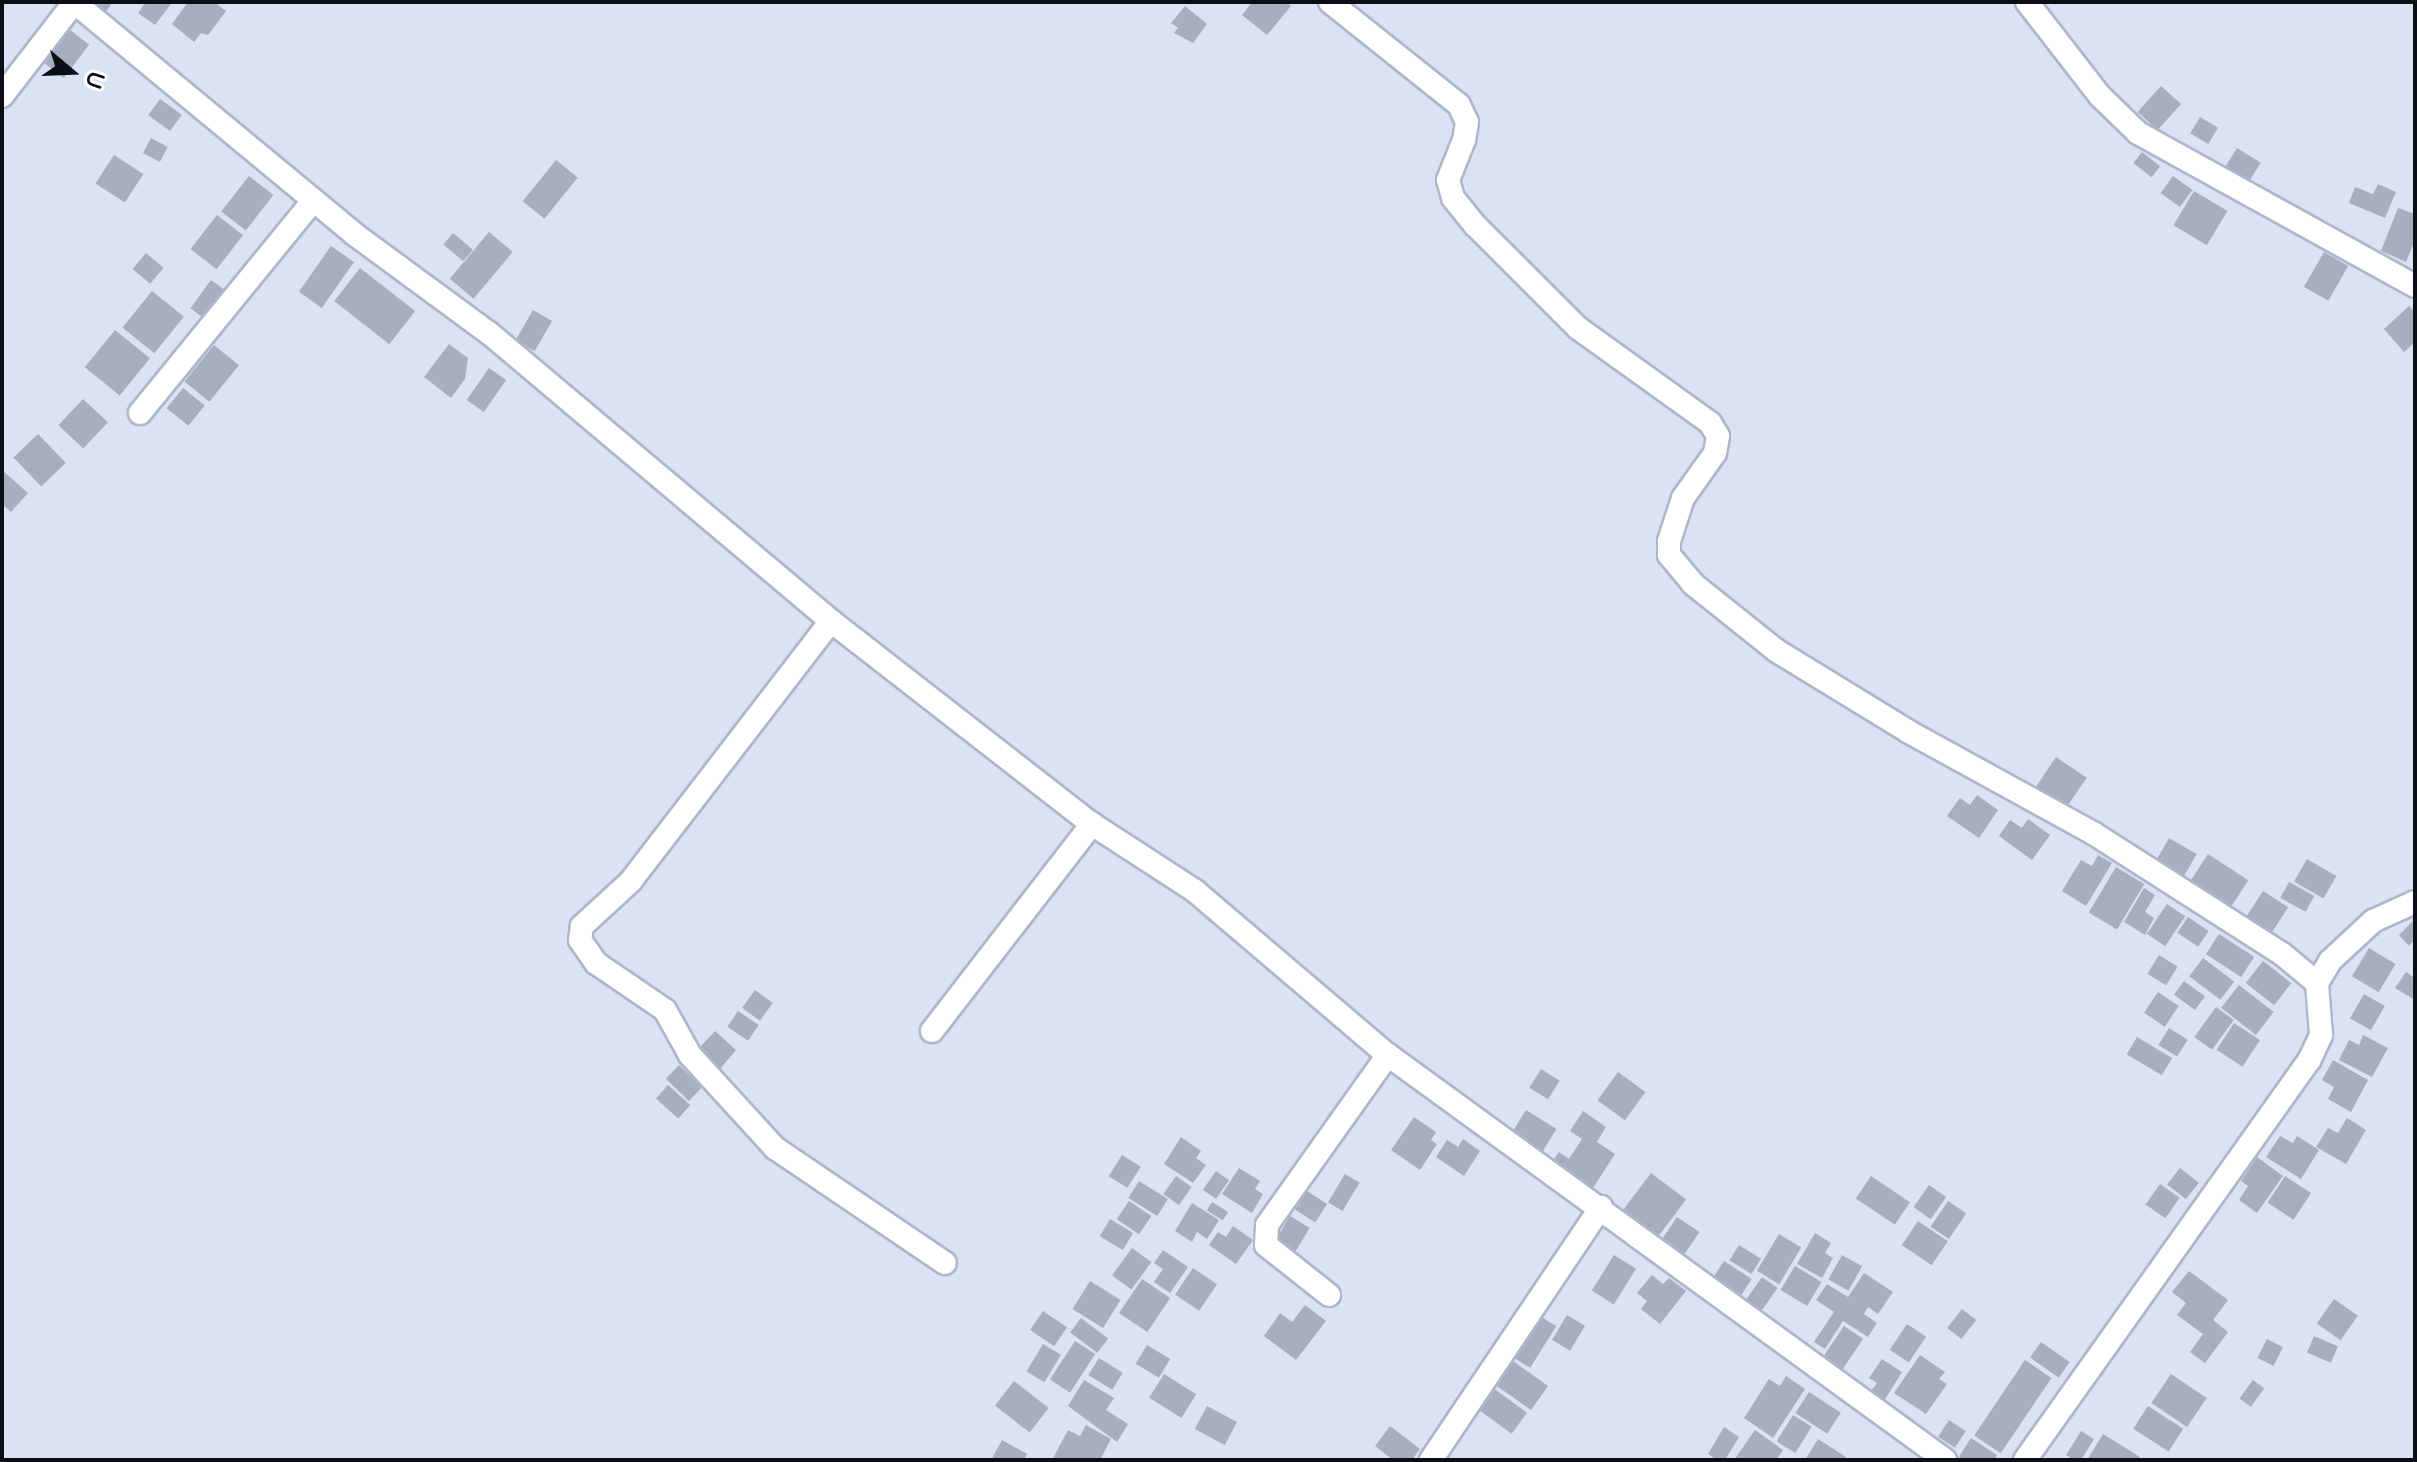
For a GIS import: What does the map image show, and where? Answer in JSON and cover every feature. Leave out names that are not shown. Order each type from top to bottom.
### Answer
[{"type":"street","points":[[2,96],[74,2],[313,201],[489,333],[831,621],[1092,824],[1195,891],[1388,1055],[1945,1460]]},
{"type":"street","points":[[1330,2],[1459,105],[1467,122],[1464,140],[1448,180],[1453,198],[1476,226],[1578,328],[1710,423],[1718,436],[1715,453],[1683,498],[1669,541],[1669,555],[1693,584],[1777,651],[1909,732],[2093,833],[2281,953],[2317,983]]},
{"type":"street","points":[[2027,2],[2100,96],[2138,133],[2415,286]]},
{"type":"street","points":[[140,413],[313,201]]},
{"type":"street","points":[[831,621],[631,881],[582,926],[580,940],[596,963],[665,1010],[698,1065],[775,1148],[945,1263]]},
{"type":"street","points":[[932,1031],[1092,824]]},
{"type":"street","points":[[2025,1460],[2309,1061],[2321,1035],[2317,983],[2330,961],[2373,921],[2415,902]]},
{"type":"street","points":[[1329,1295],[1266,1245],[1264,1235],[1304,1170],[1388,1055]]},
{"type":"street","points":[[1431,1460],[1601,1207]]},
{"type":"building","points":[[86,2],[113,2],[102,17]]},
{"type":"building","points":[[146,2],[171,4],[155,25],[138,13]]},
{"type":"building","points":[[188,2],[214,2],[226,11],[208,35],[201,33],[194,42],[172,24]]},
{"type":"building","points":[[1252,2],[1286,2],[1291,6],[1267,35],[1242,15]]},
{"type":"building","points":[[1185,6],[1207,24],[1193,43],[1174,33],[1178,28],[1171,23]]},
{"type":"building","points":[[62,24],[89,44],[64,78],[37,58]]},
{"type":"building","points":[[2161,86],[2181,104],[2158,130],[2138,112]]},
{"type":"building","points":[[160,99],[182,115],[170,131],[148,115]]},
{"type":"building","points":[[2200,117],[2218,128],[2208,144],[2190,133]]},
{"type":"building","points":[[151,138],[168,147],[160,162],[143,153]]},
{"type":"building","points":[[2237,148],[2261,163],[2244,190],[2220,175]]},
{"type":"building","points":[[2142,152],[2160,166],[2152,177],[2133,163]]},
{"type":"building","points":[[114,155],[143,174],[125,203],[95,184]]},
{"type":"building","points":[[556,160],[578,178],[544,219],[523,201]]},
{"type":"building","points":[[249,176],[273,195],[246,231],[221,211]]},
{"type":"building","points":[[2173,176],[2192,190],[2180,207],[2161,193]]},
{"type":"building","points":[[2378,184],[2396,192],[2385,218],[2349,203],[2355,187],[2373,194]]},
{"type":"building","points":[[2194,191],[2227,211],[2207,245],[2173,225]]},
{"type":"building","points":[[2398,208],[2415,214],[2415,240],[2406,262],[2381,251]]},
{"type":"building","points":[[217,215],[243,235],[217,269],[191,249]]},
{"type":"building","points":[[489,232],[513,252],[474,299],[450,279]]},
{"type":"building","points":[[453,233],[473,250],[463,261],[443,244]]},
{"type":"building","points":[[331,246],[354,262],[322,308],[299,292]]},
{"type":"building","points":[[2324,252],[2348,266],[2328,301],[2304,287]]},
{"type":"building","points":[[146,253],[164,268],[150,284],[133,269]]},
{"type":"building","points":[[360,268],[415,311],[389,344],[334,301]]},
{"type":"building","points":[[211,280],[232,295],[211,324],[190,308]]},
{"type":"building","points":[[152,291],[184,317],[154,353],[122,328]]},
{"type":"building","points":[[2409,306],[2415,312],[2415,342],[2404,352],[2384,329]]},
{"type":"building","points":[[533,310],[552,321],[535,351],[516,340]]},
{"type":"building","points":[[115,330],[150,358],[120,396],[85,367]]},
{"type":"building","points":[[449,344],[468,358],[465,379],[451,398],[424,377]]},
{"type":"building","points":[[214,345],[239,365],[209,402],[184,382]]},
{"type":"building","points":[[489,368],[506,380],[484,412],[467,400]]},
{"type":"building","points":[[183,388],[205,406],[188,426],[167,408]]},
{"type":"building","points":[[83,399],[108,422],[83,449],[58,425]]},
{"type":"building","points":[[38,434],[66,463],[41,486],[14,458]]},
{"type":"building","points":[[2,470],[28,493],[11,512],[2,504]]},
{"type":"building","points":[[2056,757],[2087,778],[2063,813],[2032,793]]},
{"type":"building","points":[[1977,795],[1998,810],[1979,838],[1947,816],[1960,798],[1970,805]]},
{"type":"building","points":[[2028,819],[2050,835],[2032,860],[1999,836],[2010,820],[2022,828]]},
{"type":"building","points":[[2169,838],[2197,854],[2180,883],[2152,867]]},
{"type":"building","points":[[2208,854],[2248,880],[2226,914],[2186,888]]},
{"type":"building","points":[[2098,855],[2112,863],[2086,906],[2062,891],[2081,860],[2092,866]]},
{"type":"building","points":[[2307,859],[2336,876],[2323,899],[2294,882]]},
{"type":"building","points":[[2116,867],[2144,884],[2117,929],[2089,912]]},
{"type":"building","points":[[2289,882],[2314,896],[2306,912],[2280,898]]},
{"type":"building","points":[[2144,888],[2155,895],[2145,912],[2154,918],[2145,935],[2124,922]]},
{"type":"building","points":[[2263,891],[2288,907],[2267,940],[2242,924]]},
{"type":"building","points":[[2167,904],[2185,916],[2165,946],[2147,934]]},
{"type":"building","points":[[2188,917],[2209,931],[2198,947],[2177,933]]},
{"type":"building","points":[[2415,919],[2415,939],[2409,946],[2399,935]]},
{"type":"building","points":[[2219,934],[2254,957],[2241,977],[2206,954]]},
{"type":"building","points":[[2369,948],[2396,964],[2379,992],[2352,976]]},
{"type":"building","points":[[2159,955],[2178,967],[2166,985],[2147,974]]},
{"type":"building","points":[[2203,958],[2234,981],[2220,1000],[2189,976]]},
{"type":"building","points":[[2263,961],[2291,983],[2274,1005],[2246,983]]},
{"type":"building","points":[[2406,972],[2415,978],[2415,1000],[2395,988]]},
{"type":"building","points":[[2184,981],[2205,996],[2195,1010],[2174,995]]},
{"type":"building","points":[[2239,985],[2274,1012],[2256,1035],[2221,1008]]},
{"type":"building","points":[[755,990],[773,1003],[760,1021],[742,1008]]},
{"type":"building","points":[[2158,992],[2179,1006],[2165,1027],[2144,1013]]},
{"type":"building","points":[[2364,994],[2385,1006],[2371,1030],[2350,1018]]},
{"type":"building","points":[[2216,1007],[2234,1020],[2212,1050],[2194,1037]]},
{"type":"building","points":[[738,1011],[759,1025],[748,1041],[727,1027]]},
{"type":"building","points":[[2234,1023],[2260,1040],[2243,1067],[2217,1050]]},
{"type":"building","points":[[2169,1028],[2188,1040],[2177,1057],[2158,1045]]},
{"type":"building","points":[[715,1031],[736,1050],[714,1076],[698,1063],[707,1053],[700,1047]]},
{"type":"building","points":[[2363,1035],[2388,1048],[2372,1077],[2339,1060],[2349,1040],[2359,1045]]},
{"type":"building","points":[[2137,1037],[2172,1058],[2162,1075],[2127,1054]]},
{"type":"building","points":[[2333,1060],[2368,1080],[2351,1112],[2328,1099],[2334,1087],[2322,1080]]},
{"type":"building","points":[[679,1065],[702,1087],[689,1101],[666,1079]]},
{"type":"building","points":[[1541,1069],[1560,1081],[1548,1099],[1529,1088]]},
{"type":"building","points":[[1618,1072],[1646,1092],[1625,1120],[1597,1100]]},
{"type":"building","points":[[668,1085],[690,1105],[678,1118],[656,1098]]},
{"type":"building","points":[[1526,1110],[1557,1129],[1540,1155],[1510,1136]]},
{"type":"building","points":[[1583,1111],[1606,1127],[1597,1142],[1615,1154],[1591,1191],[1550,1164],[1559,1152],[1569,1159],[1582,1139],[1570,1131]]},
{"type":"building","points":[[1414,1117],[1436,1132],[1431,1140],[1437,1144],[1420,1170],[1391,1150]]},
{"type":"building","points":[[2347,1118],[2366,1130],[2346,1164],[2316,1147],[2328,1128],[2338,1133]]},
{"type":"building","points":[[2280,1136],[2293,1143],[2297,1136],[2319,1150],[2301,1179],[2266,1157]]},
{"type":"building","points":[[1181,1137],[1201,1151],[1196,1158],[1206,1165],[1193,1183],[1164,1164]]},
{"type":"building","points":[[1463,1139],[1480,1151],[1464,1176],[1436,1157],[1447,1140],[1458,1147]]},
{"type":"building","points":[[1122,1155],[1141,1167],[1127,1188],[1109,1176]]},
{"type":"building","points":[[2257,1157],[2283,1176],[2257,1213],[2239,1200],[2248,1186],[2241,1181]]},
{"type":"building","points":[[1239,1168],[1260,1181],[1255,1189],[1263,1194],[1252,1213],[1222,1194]]},
{"type":"building","points":[[2180,1168],[2199,1183],[2186,1199],[2167,1185]]},
{"type":"building","points":[[1216,1171],[1229,1180],[1216,1199],[1203,1190]]},
{"type":"building","points":[[1651,1173],[1686,1199],[1658,1237],[1623,1211]]},
{"type":"building","points":[[1345,1174],[1360,1183],[1343,1211],[1328,1202]]},
{"type":"building","points":[[1176,1176],[1192,1187],[1179,1205],[1163,1194]]},
{"type":"building","points":[[1871,1176],[1910,1202],[1895,1225],[1856,1198]]},
{"type":"building","points":[[2285,1176],[2311,1193],[2294,1220],[2268,1203]]},
{"type":"building","points":[[1139,1181],[1168,1199],[1157,1216],[1128,1198]]},
{"type":"building","points":[[2160,1184],[2180,1198],[2165,1218],[2146,1204]]},
{"type":"building","points":[[1929,1185],[1946,1197],[1931,1219],[1914,1207]]},
{"type":"building","points":[[1307,1191],[1327,1204],[1315,1223],[1295,1209]]},
{"type":"building","points":[[1129,1201],[1151,1216],[1139,1234],[1117,1219]]},
{"type":"building","points":[[1948,1201],[1966,1213],[1949,1239],[1931,1227]]},
{"type":"building","points":[[1212,1202],[1228,1212],[1223,1221],[1207,1210]]},
{"type":"building","points":[[1192,1203],[1219,1220],[1207,1239],[1197,1232],[1192,1242],[1175,1231]]},
{"type":"building","points":[[1290,1216],[1310,1228],[1294,1254],[1275,1242]]},
{"type":"building","points":[[1677,1217],[1699,1232],[1683,1257],[1660,1242]]},
{"type":"building","points":[[1110,1219],[1133,1233],[1123,1250],[1100,1236]]},
{"type":"building","points":[[1918,1221],[1948,1241],[1932,1265],[1902,1245]]},
{"type":"building","points":[[1233,1226],[1253,1240],[1236,1264],[1209,1245],[1218,1232],[1226,1237]]},
{"type":"building","points":[[1815,1233],[1831,1243],[1825,1253],[1833,1258],[1822,1278],[1797,1264]]},
{"type":"building","points":[[1779,1234],[1801,1247],[1779,1284],[1757,1271]]},
{"type":"building","points":[[1739,1245],[1761,1259],[1752,1274],[1729,1260]]},
{"type":"building","points":[[1132,1248],[1151,1262],[1131,1290],[1112,1276]]},
{"type":"building","points":[[1163,1250],[1188,1267],[1170,1293],[1154,1282],[1163,1269],[1154,1263]]},
{"type":"building","points":[[1614,1255],[1636,1269],[1614,1304],[1592,1291]]},
{"type":"building","points":[[1842,1255],[1862,1266],[1849,1291],[1828,1279]]},
{"type":"building","points":[[1724,1261],[1752,1279],[1739,1298],[1711,1280]]},
{"type":"building","points":[[1795,1266],[1822,1282],[1807,1306],[1781,1290]]},
{"type":"building","points":[[1193,1268],[1217,1284],[1199,1311],[1175,1295]]},
{"type":"building","points":[[2189,1271],[2228,1300],[2213,1320],[2228,1332],[2205,1363],[2190,1352],[2203,1334],[2177,1315],[2186,1303],[2172,1292]]},
{"type":"building","points":[[1864,1273],[1893,1292],[1878,1314],[1868,1307],[1864,1314],[1877,1323],[1868,1337],[1843,1321],[1825,1349],[1814,1342],[1834,1312],[1816,1300],[1827,1284],[1848,1297]]},
{"type":"building","points":[[1652,1275],[1663,1284],[1669,1278],[1686,1291],[1660,1324],[1641,1309],[1647,1301],[1637,1293]]},
{"type":"building","points":[[1762,1277],[1778,1288],[1758,1316],[1742,1305]]},
{"type":"building","points":[[1142,1279],[1170,1298],[1147,1332],[1119,1313]]},
{"type":"building","points":[[1090,1281],[1121,1300],[1103,1328],[1073,1309]]},
{"type":"building","points":[[2334,1299],[2358,1316],[2341,1340],[2317,1324]]},
{"type":"building","points":[[1305,1305],[1326,1321],[1296,1360],[1264,1336],[1280,1313],[1292,1322]]},
{"type":"building","points":[[1962,1309],[1976,1320],[1961,1339],[1947,1328]]},
{"type":"building","points":[[1043,1311],[1067,1327],[1054,1346],[1030,1330]]},
{"type":"building","points":[[1535,1313],[1556,1326],[1530,1368],[1509,1355]]},
{"type":"building","points":[[1567,1315],[1585,1326],[1570,1351],[1552,1340]]},
{"type":"building","points":[[1081,1318],[1108,1338],[1097,1353],[1070,1332]]},
{"type":"building","points":[[1907,1324],[1926,1337],[1909,1363],[1890,1350]]},
{"type":"building","points":[[1844,1326],[1863,1339],[1842,1370],[1823,1357]]},
{"type":"building","points":[[2314,1336],[2338,1346],[2331,1363],[2307,1353]]},
{"type":"building","points":[[2267,1339],[2283,1347],[2274,1366],[2257,1358]]},
{"type":"building","points":[[1075,1341],[1095,1354],[1070,1393],[1050,1380]]},
{"type":"building","points":[[2041,1342],[2070,1362],[2059,1378],[2030,1358]]},
{"type":"building","points":[[1043,1344],[1061,1355],[1045,1382],[1027,1371]]},
{"type":"building","points":[[1147,1345],[1170,1359],[1159,1378],[1136,1364]]},
{"type":"building","points":[[1920,1355],[1945,1372],[1939,1379],[1947,1384],[1926,1414],[1894,1393]]},
{"type":"building","points":[[1099,1358],[1123,1373],[1112,1390],[1088,1375]]},
{"type":"building","points":[[1882,1359],[1902,1372],[1884,1401],[1870,1392],[1877,1383],[1869,1378]]},
{"type":"building","points":[[2025,1360],[2052,1378],[2001,1453],[1974,1435]]},
{"type":"building","points":[[1513,1361],[1548,1386],[1531,1410],[1497,1386],[1502,1379],[1497,1375]]},
{"type":"building","points":[[1164,1374],[1196,1394],[1181,1418],[1149,1398]]},
{"type":"building","points":[[2171,1374],[2207,1398],[2187,1427],[2151,1403]]},
{"type":"building","points":[[1786,1376],[1805,1389],[1773,1438],[1744,1418],[1769,1379],[1780,1386]]},
{"type":"building","points":[[1084,1380],[1114,1398],[1106,1410],[1128,1424],[1117,1442],[1068,1406]]},
{"type":"building","points":[[2253,1380],[2264,1388],[2251,1407],[2239,1399]]},
{"type":"building","points":[[1014,1381],[1049,1408],[1030,1433],[995,1405]]},
{"type":"building","points":[[1493,1388],[1527,1413],[1512,1434],[1478,1409]]},
{"type":"building","points":[[1809,1392],[1841,1413],[1827,1434],[1795,1413]]},
{"type":"building","points":[[1207,1406],[1237,1422],[1225,1445],[1195,1429]]},
{"type":"building","points":[[2148,1406],[2183,1429],[2169,1452],[2133,1429]]},
{"type":"building","points":[[1793,1415],[1812,1427],[1795,1453],[1777,1441]]},
{"type":"building","points":[[1949,1420],[1966,1431],[1955,1448],[1938,1437]]},
{"type":"building","points":[[1086,1425],[1111,1439],[1100,1460],[1052,1460],[1068,1430],[1080,1436]]},
{"type":"building","points":[[1390,1426],[1420,1449],[1412,1460],[1393,1460],[1375,1446]]},
{"type":"building","points":[[1724,1427],[1739,1437],[1725,1460],[1717,1460],[1708,1454]]},
{"type":"building","points":[[1755,1430],[1783,1450],[1776,1460],[1734,1460]]},
{"type":"building","points":[[2081,1431],[2094,1439],[2081,1460],[2074,1460],[2066,1455]]},
{"type":"building","points":[[2103,1434],[2140,1457],[2138,1460],[2087,1460]]},
{"type":"building","points":[[1971,1438],[1997,1455],[1995,1460],[1957,1460]]},
{"type":"building","points":[[1818,1439],[1846,1457],[1844,1460],[1805,1460]]},
{"type":"building","points":[[1002,1440],[1027,1454],[1024,1460],[991,1460]]}]
